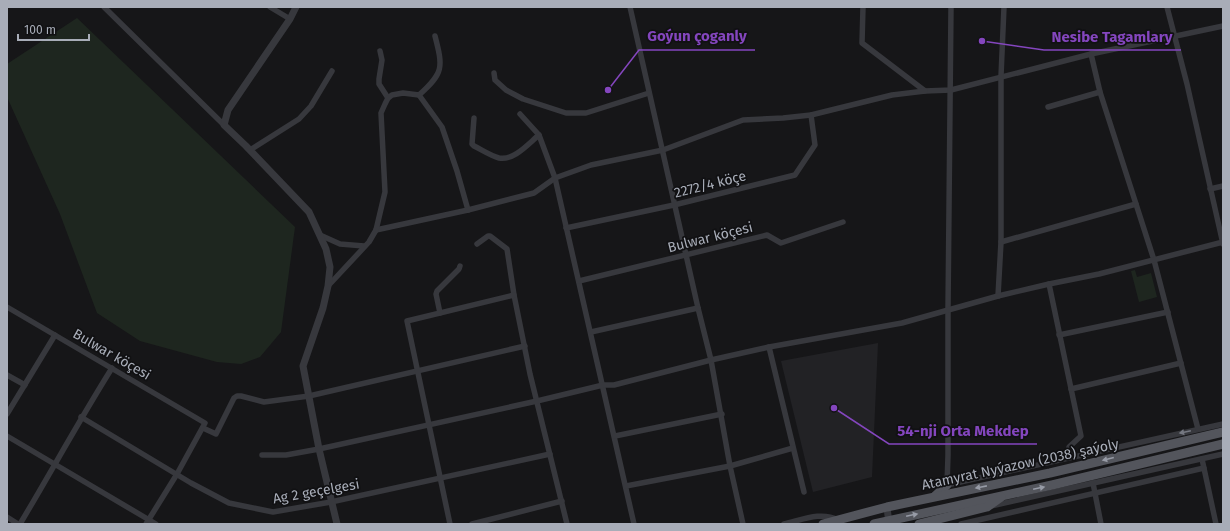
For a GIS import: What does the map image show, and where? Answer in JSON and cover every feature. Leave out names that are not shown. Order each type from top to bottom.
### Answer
[{"type":"main road","name":"Atamyrat Nyýazow (2038) şaýoly","points":[[823,524],[887,507],[1050,473],[1223,432]]},
{"type":"main road","name":"Atamyrat Nyýazow (2038) şaýoly","points":[[874,524],[889,522],[930,511],[1223,444]]},
{"type":"main road","points":[[935,496],[947,484]]},
{"type":"main road","points":[[919,524],[987,507],[1004,495]]},
{"type":"main road","points":[[930,511],[954,515]]},
{"type":"street","points":[[104,7],[250,150],[309,212],[320,235],[326,249],[330,267],[328,286],[323,308],[303,366],[319,449],[337,524]]},
{"type":"street","points":[[270,7],[290,19]]},
{"type":"street","points":[[224,125],[228,110],[290,19],[296,7]]},
{"type":"street","points":[[630,7],[674,205],[711,360],[722,414],[730,466],[743,524]]},
{"type":"street","points":[[863,7],[862,43],[924,91]]},
{"type":"street","points":[[951,7],[947,484],[1223,424]]},
{"type":"street","points":[[998,296],[1001,242],[1000,76],[1004,7]]},
{"type":"street","points":[[262,455],[286,455],[319,449],[603,385],[614,385],[769,347],[902,323],[998,296],[1099,274],[1223,243],[1187,84],[1167,7]]},
{"type":"street","points":[[376,230],[468,210],[534,193],[555,178],[591,165],[663,150],[743,120],[811,115],[892,95],[924,91],[951,90],[1000,76],[1091,54],[1223,26]]},
{"type":"street","points":[[419,95],[436,79],[440,67],[441,58],[434,36]]},
{"type":"street","points":[[380,50],[382,60],[379,84],[388,98]]},
{"type":"street","points":[[1091,54],[1100,92],[1154,260],[1198,429]]},
{"type":"street","points":[[250,150],[299,119],[312,106],[332,71]]},
{"type":"street","points":[[494,73],[495,80],[506,90],[523,99],[566,113],[586,113],[649,93]]},
{"type":"street","points":[[1048,107],[1100,92]]},
{"type":"street","points":[[328,286],[368,242],[376,230],[385,192],[381,113],[388,98],[392,95],[403,93],[419,95],[442,127],[458,171],[468,210]]},
{"type":"street","points":[[520,114],[539,135],[555,178],[634,524]]},
{"type":"street","name":"2272/4 köçe","points":[[566,228],[674,205],[795,175],[815,145],[811,115]]},
{"type":"street","points":[[474,118],[472,144],[499,158],[510,157],[539,135]]},
{"type":"street","points":[[1210,189],[1223,186]]},
{"type":"street","points":[[1001,242],[1136,204]]},
{"type":"street","name":"Bulwar köçesi","points":[[579,281],[767,235],[781,242],[843,222]]},
{"type":"street","points":[[320,235],[340,244],[364,246]]},
{"type":"street","points":[[477,244],[490,236],[507,249],[514,295],[525,346],[567,524]]},
{"type":"street","points":[[440,313],[436,294],[437,291],[459,269],[460,266]]},
{"type":"street","points":[[1049,284],[1081,436],[1069,446],[1071,457]]},
{"type":"street","points":[[450,524],[407,321],[514,295]]},
{"type":"street","name":"Bulwar köçesi","points":[[7,307],[112,368],[204,426]]},
{"type":"street","points":[[591,332],[698,308]]},
{"type":"street","points":[[1060,335],[1168,312]]},
{"type":"street","points":[[7,414],[55,336]]},
{"type":"street","points":[[147,522],[177,474],[204,426],[216,434],[234,398],[237,396],[264,402],[309,396],[525,346]]},
{"type":"street","points":[[769,347],[804,492]]},
{"type":"street","points":[[1071,389],[1181,363]]},
{"type":"street","points":[[7,517],[19,524],[56,464],[81,417],[112,368]]},
{"type":"street","points":[[7,375],[24,385]]},
{"type":"street","points":[[615,436],[722,414]]},
{"type":"street","name":"Ag 2 geçelgesi","points":[[81,417],[229,503],[273,512],[331,502],[550,454]]},
{"type":"street","points":[[7,436],[56,464],[147,522],[156,524]]},
{"type":"street","points":[[626,486],[730,466],[794,448]]},
{"type":"street","points":[[987,507],[1223,454]]},
{"type":"street","points":[[1202,459],[1216,524]]},
{"type":"street","points":[[962,524],[1204,468]]},
{"type":"street","points":[[1093,483],[1101,524]]},
{"type":"street","points":[[472,524],[562,501]]},
{"type":"street","points":[[887,507],[889,522]]},
{"type":"street","points":[[784,524],[821,516],[831,516],[838,520]]},
{"type":"shaded area","points":[[77,18],[295,227],[281,332],[260,357],[241,364],[217,362],[140,341],[97,313],[60,214],[7,97],[7,64]]},
{"type":"shaded area","points":[[1135,270],[1137,277],[1151,273],[1157,297],[1139,302],[1131,271]]},
{"type":"shaded area","points":[[878,343],[872,477],[813,492],[781,361]]},
{"type":"place","name":"Nesibe Tagamlary","points":[[982,41]]},
{"type":"place","name":"Goýun çoganly","points":[[608,90]]},
{"type":"place","name":"54-nji Orta Mekdep","points":[[834,408]]}]
